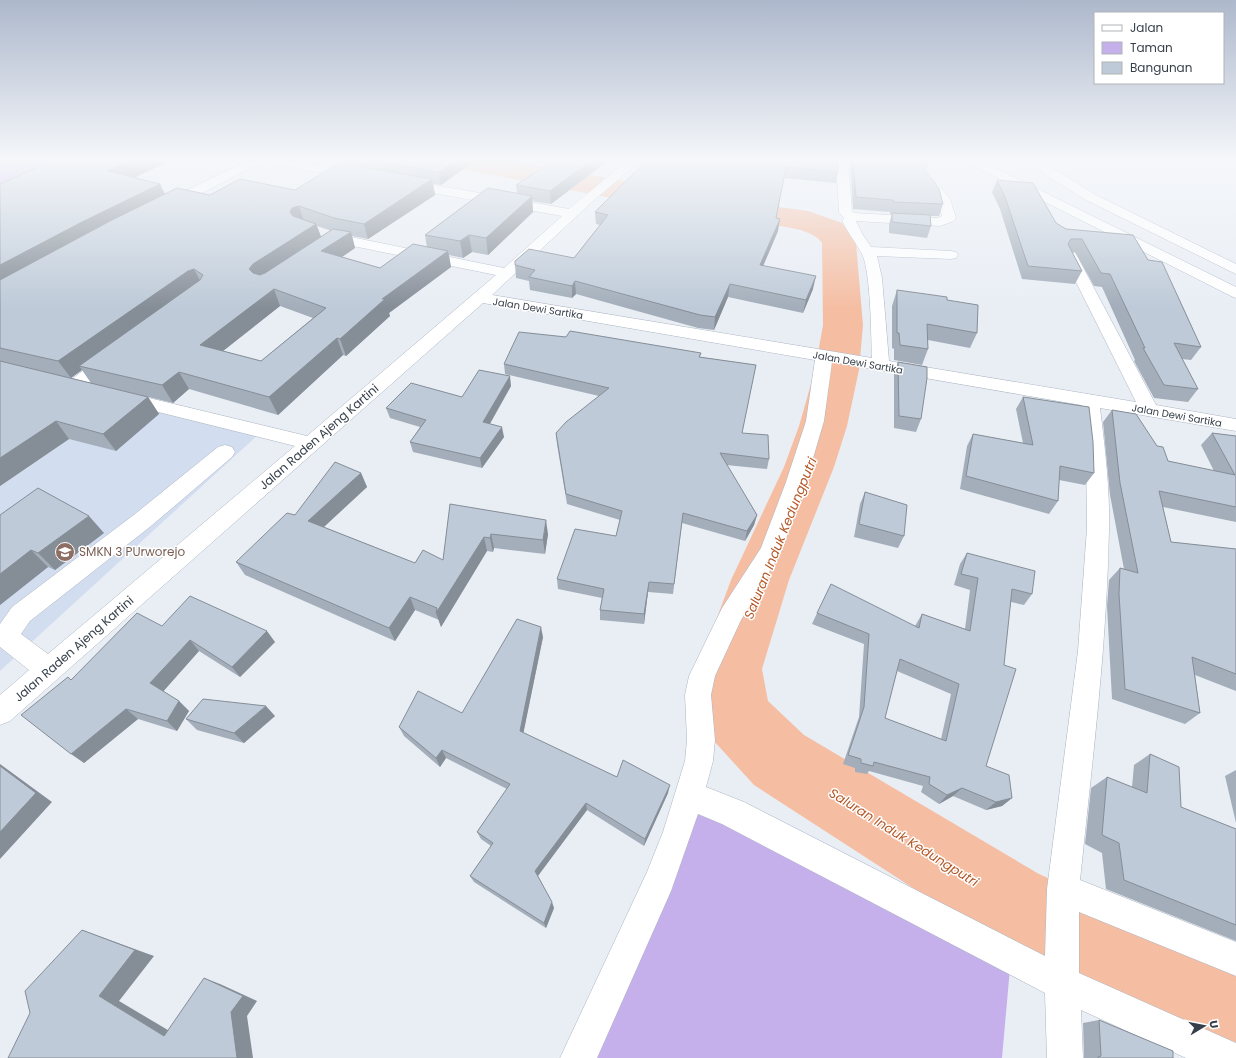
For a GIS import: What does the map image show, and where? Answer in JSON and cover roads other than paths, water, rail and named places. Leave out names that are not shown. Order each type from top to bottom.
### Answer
[{"type":"street","points":[[154,212],[159,209]]},
{"type":"street","points":[[546,209],[572,214]]},
{"type":"street","name":"Jalan Raden Ajeng Kartini","points":[[0,712],[480,298],[577,209]]},
{"type":"street","points":[[846,209],[851,218],[940,222],[949,218],[947,209]]},
{"type":"street","points":[[1069,209],[1236,293]]},
{"type":"street","points":[[1115,209],[1236,270]]},
{"type":"street","points":[[851,218],[849,220],[851,226],[867,251],[875,278],[876,365]]},
{"type":"street","points":[[317,250],[329,236],[508,273]]},
{"type":"street","points":[[867,251],[951,256]]},
{"type":"street","points":[[1070,256],[1149,410]]},
{"type":"street","name":"Jalan Dewi Sartika","points":[[480,298],[1236,425]]},
{"type":"street","points":[[120,351],[66,384],[312,444]]},
{"type":"street","points":[[578,1058],[660,880],[689,795],[698,761],[701,740],[698,695],[702,676],[731,615],[771,550],[796,482],[815,421],[825,356]]},
{"type":"street","points":[[1065,1058],[1062,974],[1063,896],[1091,651],[1098,528],[1096,454],[1090,401]]},
{"type":"street","points":[[49,670],[7,638],[12,625],[21,614],[143,520],[225,452]]},
{"type":"street","points":[[689,795],[733,813],[1062,974],[1227,1058]]},
{"type":"street","points":[[1063,896],[1236,959]]},
{"type":"waterway","name":"Saluran Induk Kedungputri","points":[[728,209],[808,221],[830,230],[839,243],[843,325],[837,370],[823,426],[809,467],[760,580],[730,669],[737,717],[779,760],[1010,903],[1236,1009]]},
{"type":"place","name":"SMKN 3 PUrworejo","points":[[65,552]]}]
